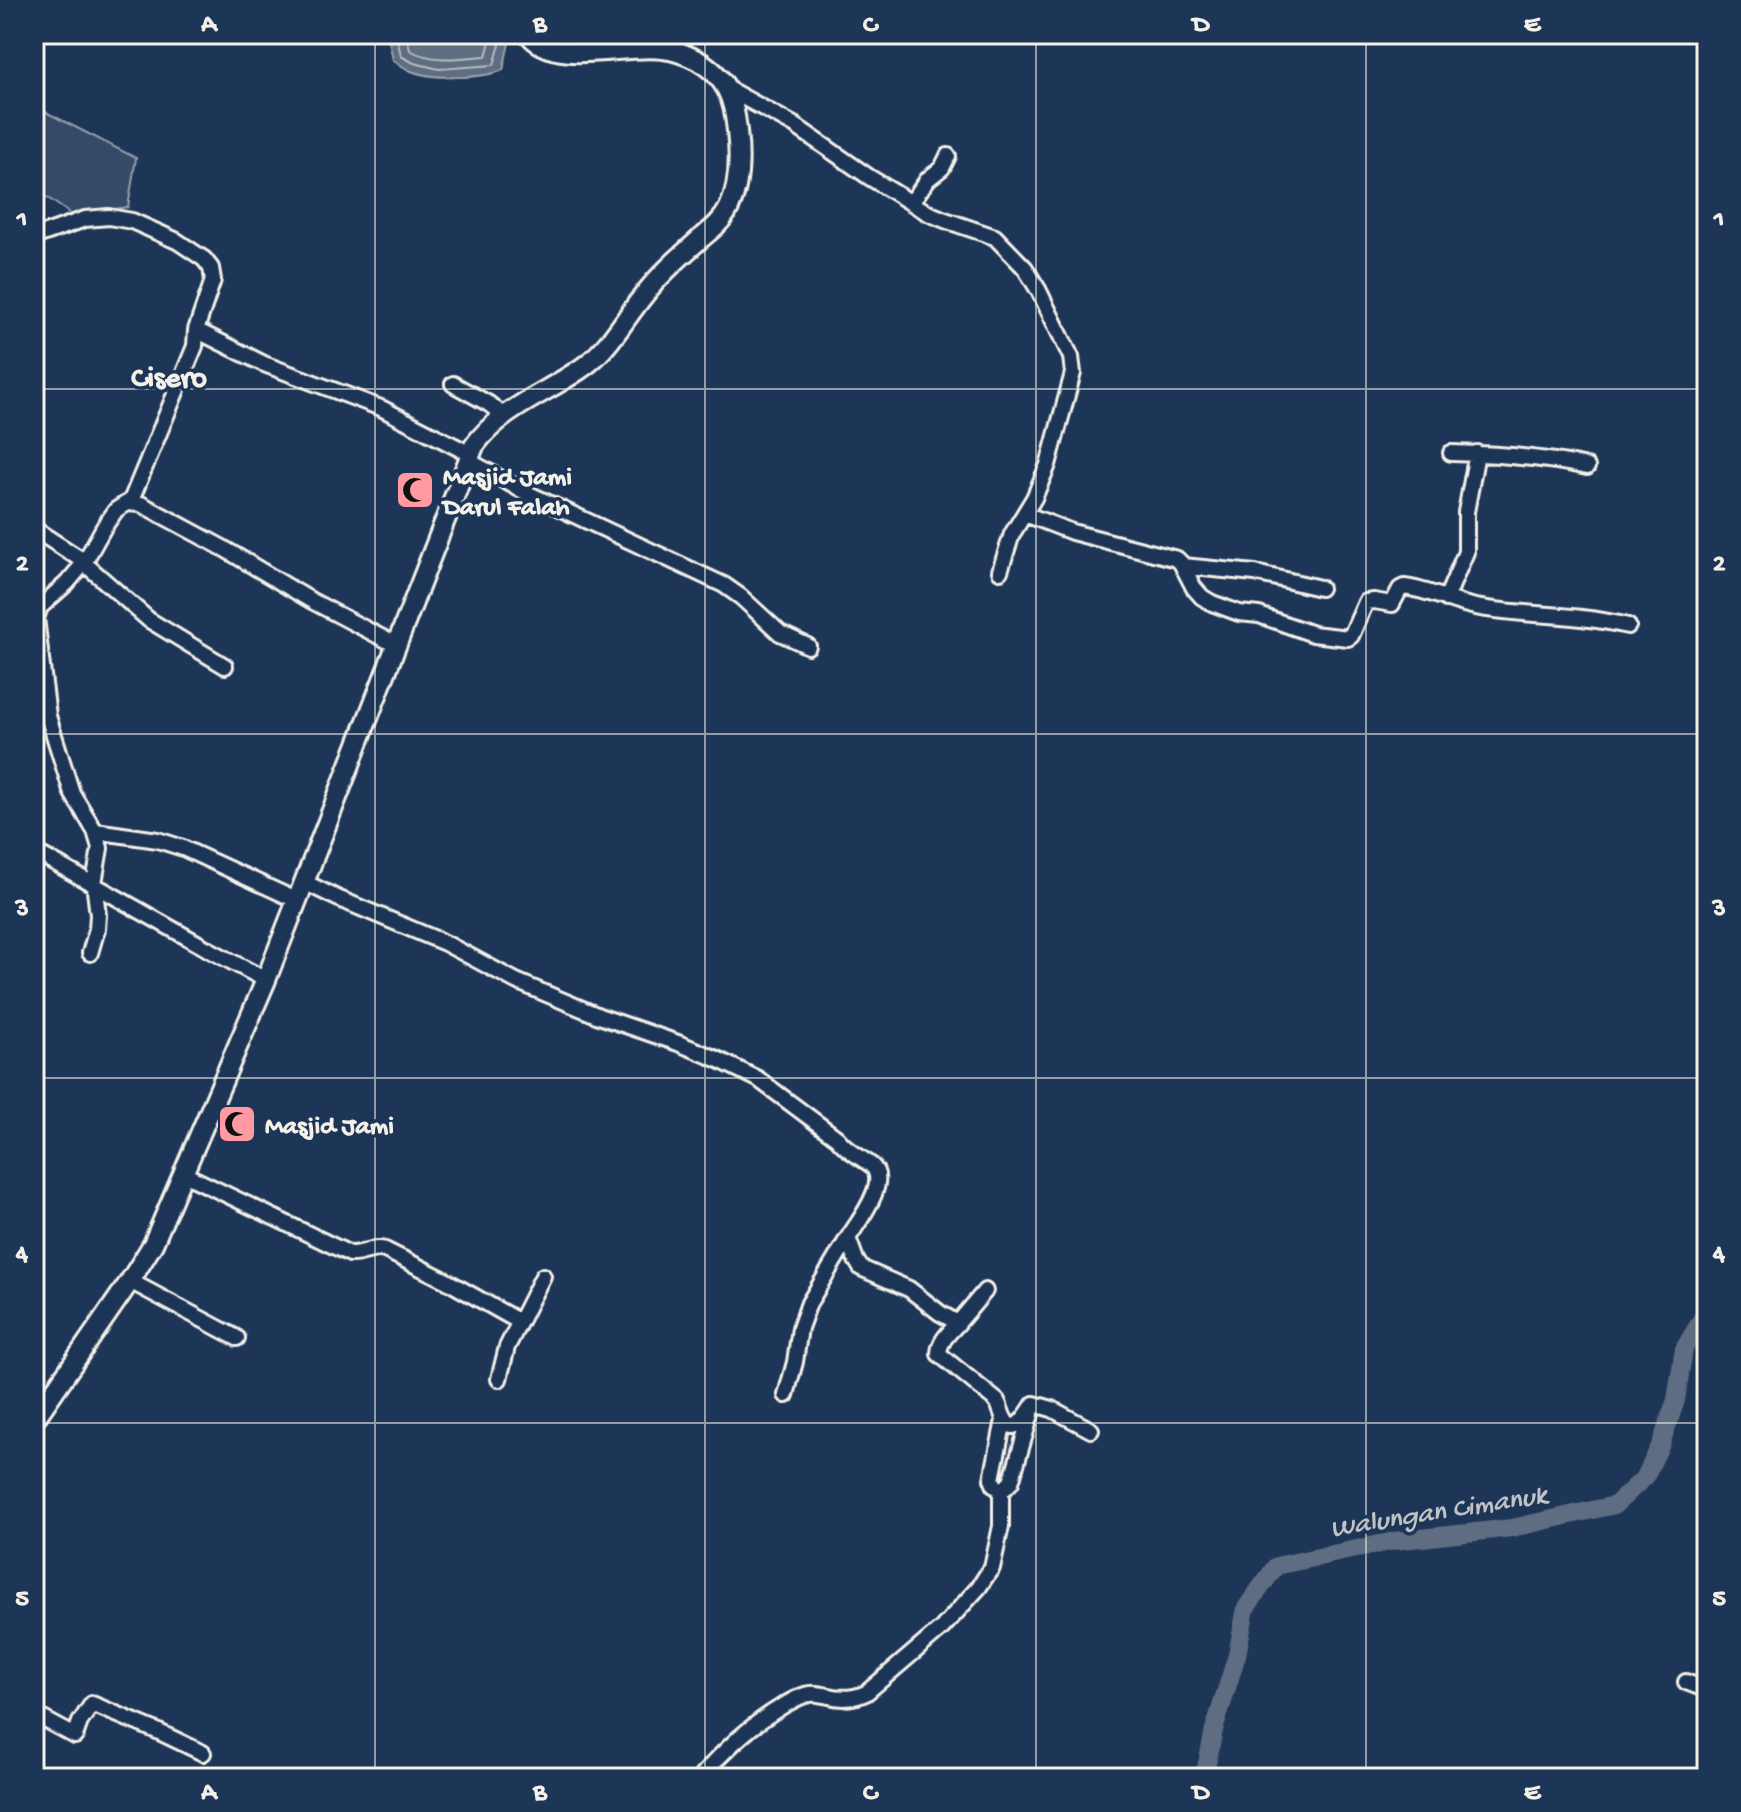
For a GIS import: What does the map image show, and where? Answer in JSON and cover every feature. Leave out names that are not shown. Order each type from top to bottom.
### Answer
[{"type":"main road","points":[[34,1420],[153,1244],[266,980],[468,457],[483,434],[503,415],[591,361],[607,346],[653,283],[719,223],[734,197],[737,182],[736,118],[728,89],[711,68],[663,48],[554,50],[542,46],[529,34]]},
{"type":"street","points":[[728,89],[794,125],[911,203],[945,220],[995,237],[1025,268],[1039,291],[1071,357],[1073,373],[1048,465],[1037,492],[1012,534],[1000,571]]},
{"type":"street","points":[[911,203],[928,179],[942,168],[948,156]]},
{"type":"street","points":[[35,238],[85,219],[109,217],[143,225],[177,241],[209,264],[213,274],[196,330],[195,346],[130,503]]},
{"type":"street","points":[[196,330],[264,364],[381,408],[527,493],[724,585],[780,633],[808,646]]},
{"type":"street","points":[[453,384],[503,415]]},
{"type":"street","points":[[1451,453],[1561,461],[1587,467]]},
{"type":"street","points":[[1446,599],[1465,556],[1466,512],[1477,453]]},
{"type":"street","points":[[90,953],[97,929],[94,883],[100,848],[95,831],[72,793],[48,716],[36,625],[40,607],[67,583],[84,562],[116,510],[130,503],[141,504],[396,645]]},
{"type":"street","points":[[1025,514],[1072,532],[1179,560],[1194,588],[1212,603],[1313,634],[1348,638],[1366,602],[1392,604],[1402,588],[1479,608],[1575,617],[1628,626]]},
{"type":"street","points":[[34,529],[84,562],[149,620],[225,666]]},
{"type":"street","points":[[1183,566],[1255,573],[1320,588]]},
{"type":"street","points":[[95,831],[158,840],[183,848],[296,900]]},
{"type":"street","points":[[34,851],[266,980]]},
{"type":"street","points":[[304,882],[445,943],[516,981],[599,1016],[678,1043],[758,1079],[837,1138],[856,1157],[871,1165],[878,1179],[875,1192],[809,1303],[800,1328],[786,1395]]},
{"type":"street","points":[[184,1174],[350,1254],[377,1248],[385,1250],[518,1321]]},
{"type":"street","points":[[848,1238],[861,1268],[909,1289],[958,1323]]},
{"type":"street","points":[[499,1379],[505,1352],[518,1321],[543,1276]]},
{"type":"street","points":[[130,1281],[237,1338]]},
{"type":"street","points":[[985,1291],[943,1340],[939,1354],[1000,1404],[1004,1420],[992,1479],[995,1486],[1001,1489]]},
{"type":"street","points":[[1004,1420],[1016,1426],[1034,1404]]},
{"type":"street","points":[[1034,1404],[1052,1409],[1091,1430]]},
{"type":"street","points":[[1001,1489],[1011,1482],[1034,1404]]},
{"type":"street","points":[[700,1778],[720,1754],[765,1717],[810,1694],[837,1698],[861,1695],[942,1628],[992,1568],[1002,1521],[1001,1489]]},
{"type":"street","points":[[1686,1682],[1707,1690]]},
{"type":"street","points":[[34,1714],[75,1736],[92,1704],[203,1753]]},
{"type":"shaded area","points":[[34,106],[136,158],[128,207],[72,215],[34,188]]},
{"type":"water","points":[[392,34],[511,34],[503,70],[456,77],[418,73],[393,60],[389,41]]},
{"type":"waterway","name":"Walungan Cimanuk","points":[[1204,1778],[1214,1730],[1237,1655],[1246,1608],[1276,1566],[1394,1541],[1512,1528],[1615,1505],[1645,1477],[1661,1444],[1676,1400],[1684,1349],[1707,1310]]},
{"type":"place","name":"Masjid Jami Darul Falah","points":[[415,490]]},
{"type":"place","name":"Masjid Jami","points":[[237,1124]]},
{"type":"district","name":"Cisero","points":[[169,376]]}]
